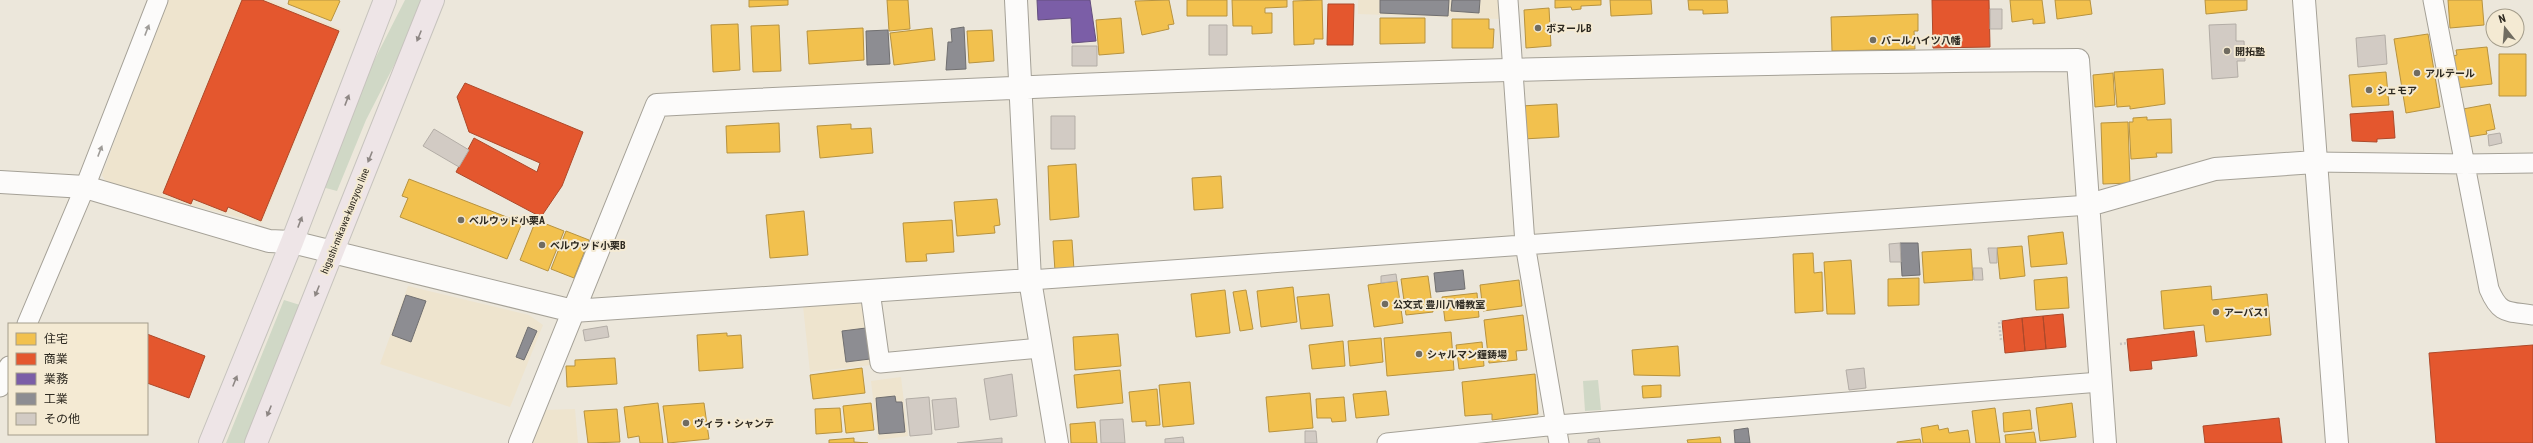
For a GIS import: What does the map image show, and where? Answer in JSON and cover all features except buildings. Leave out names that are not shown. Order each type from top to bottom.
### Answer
[{"type":"main road","points":[[210,443],[292,242],[385,0]]},
{"type":"main road","name":"higashi-mikawa-kanzyou line","points":[[256,443],[433,0]]},
{"type":"street","points":[[27,323],[86,187],[158,0]]},
{"type":"street","points":[[1016,0],[1030,280],[1040,348],[1057,443]]},
{"type":"street","points":[[1508,0],[1525,244],[1558,434]]},
{"type":"street","points":[[2304,0],[2337,443]]},
{"type":"street","points":[[2433,0],[2489,289],[2495,304],[2507,311],[2533,315]]},
{"type":"street","points":[[520,443],[657,104],[1020,87],[1513,69],[2078,60],[2105,443]]},
{"type":"street","points":[[0,182],[86,187],[269,241],[292,242],[333,251],[573,311],[2089,205],[2215,169],[2315,162],[2466,164],[2533,163]]},
{"type":"street","points":[[870,290],[880,363],[1040,348]]},
{"type":"street","points":[[0,387],[8,368]]},
{"type":"street","points":[[1387,443],[1558,434],[2100,382]]},
{"type":"path","points":[[2001,340],[1999,322],[2002,321]]},
{"type":"shaded area","points":[[167,0],[269,0],[341,29],[262,223],[107,184],[102,175]]},
{"type":"shaded area","points":[[1358,0],[1499,0],[1500,19],[1358,14]]},
{"type":"shaded area","points":[[408,286],[529,315],[543,325],[510,407],[380,364]]},
{"type":"shaded area","points":[[858,302],[864,307],[871,365],[810,372],[803,306]]},
{"type":"shaded area","points":[[901,377],[908,436],[878,440],[871,381]]},
{"type":"shaded area","points":[[575,409],[578,443],[533,443],[545,410]]},
{"type":"green space","points":[[405,0],[423,0],[410,34],[366,120],[337,191],[322,187],[347,114]]},
{"type":"green space","points":[[284,300],[300,305],[247,443],[226,443]]},
{"type":"green space","points":[[1598,380],[1601,410],[1585,411],[1583,381]]},
{"type":"place","name":"ボヌールB","points":[[1538,28]]},
{"type":"place","name":"パールハイツ八幡","points":[[1873,40]]},
{"type":"place","name":"開拓塾","points":[[2227,51]]},
{"type":"place","name":"アルテール","points":[[2417,73]]},
{"type":"place","name":"シェモア","points":[[2369,90]]},
{"type":"place","name":"ベルウッド小栗A","points":[[461,220]]},
{"type":"place","name":"ベルウッド小栗B","points":[[542,245]]},
{"type":"place","name":"公文式 豊川八幡教室","points":[[1385,304]]},
{"type":"place","name":"アーバス1","points":[[2216,312]]},
{"type":"place","name":"シャルマン鐘鋳場","points":[[1419,354]]},
{"type":"place","name":"ヴィラ・シャンテ","points":[[686,423]]}]
